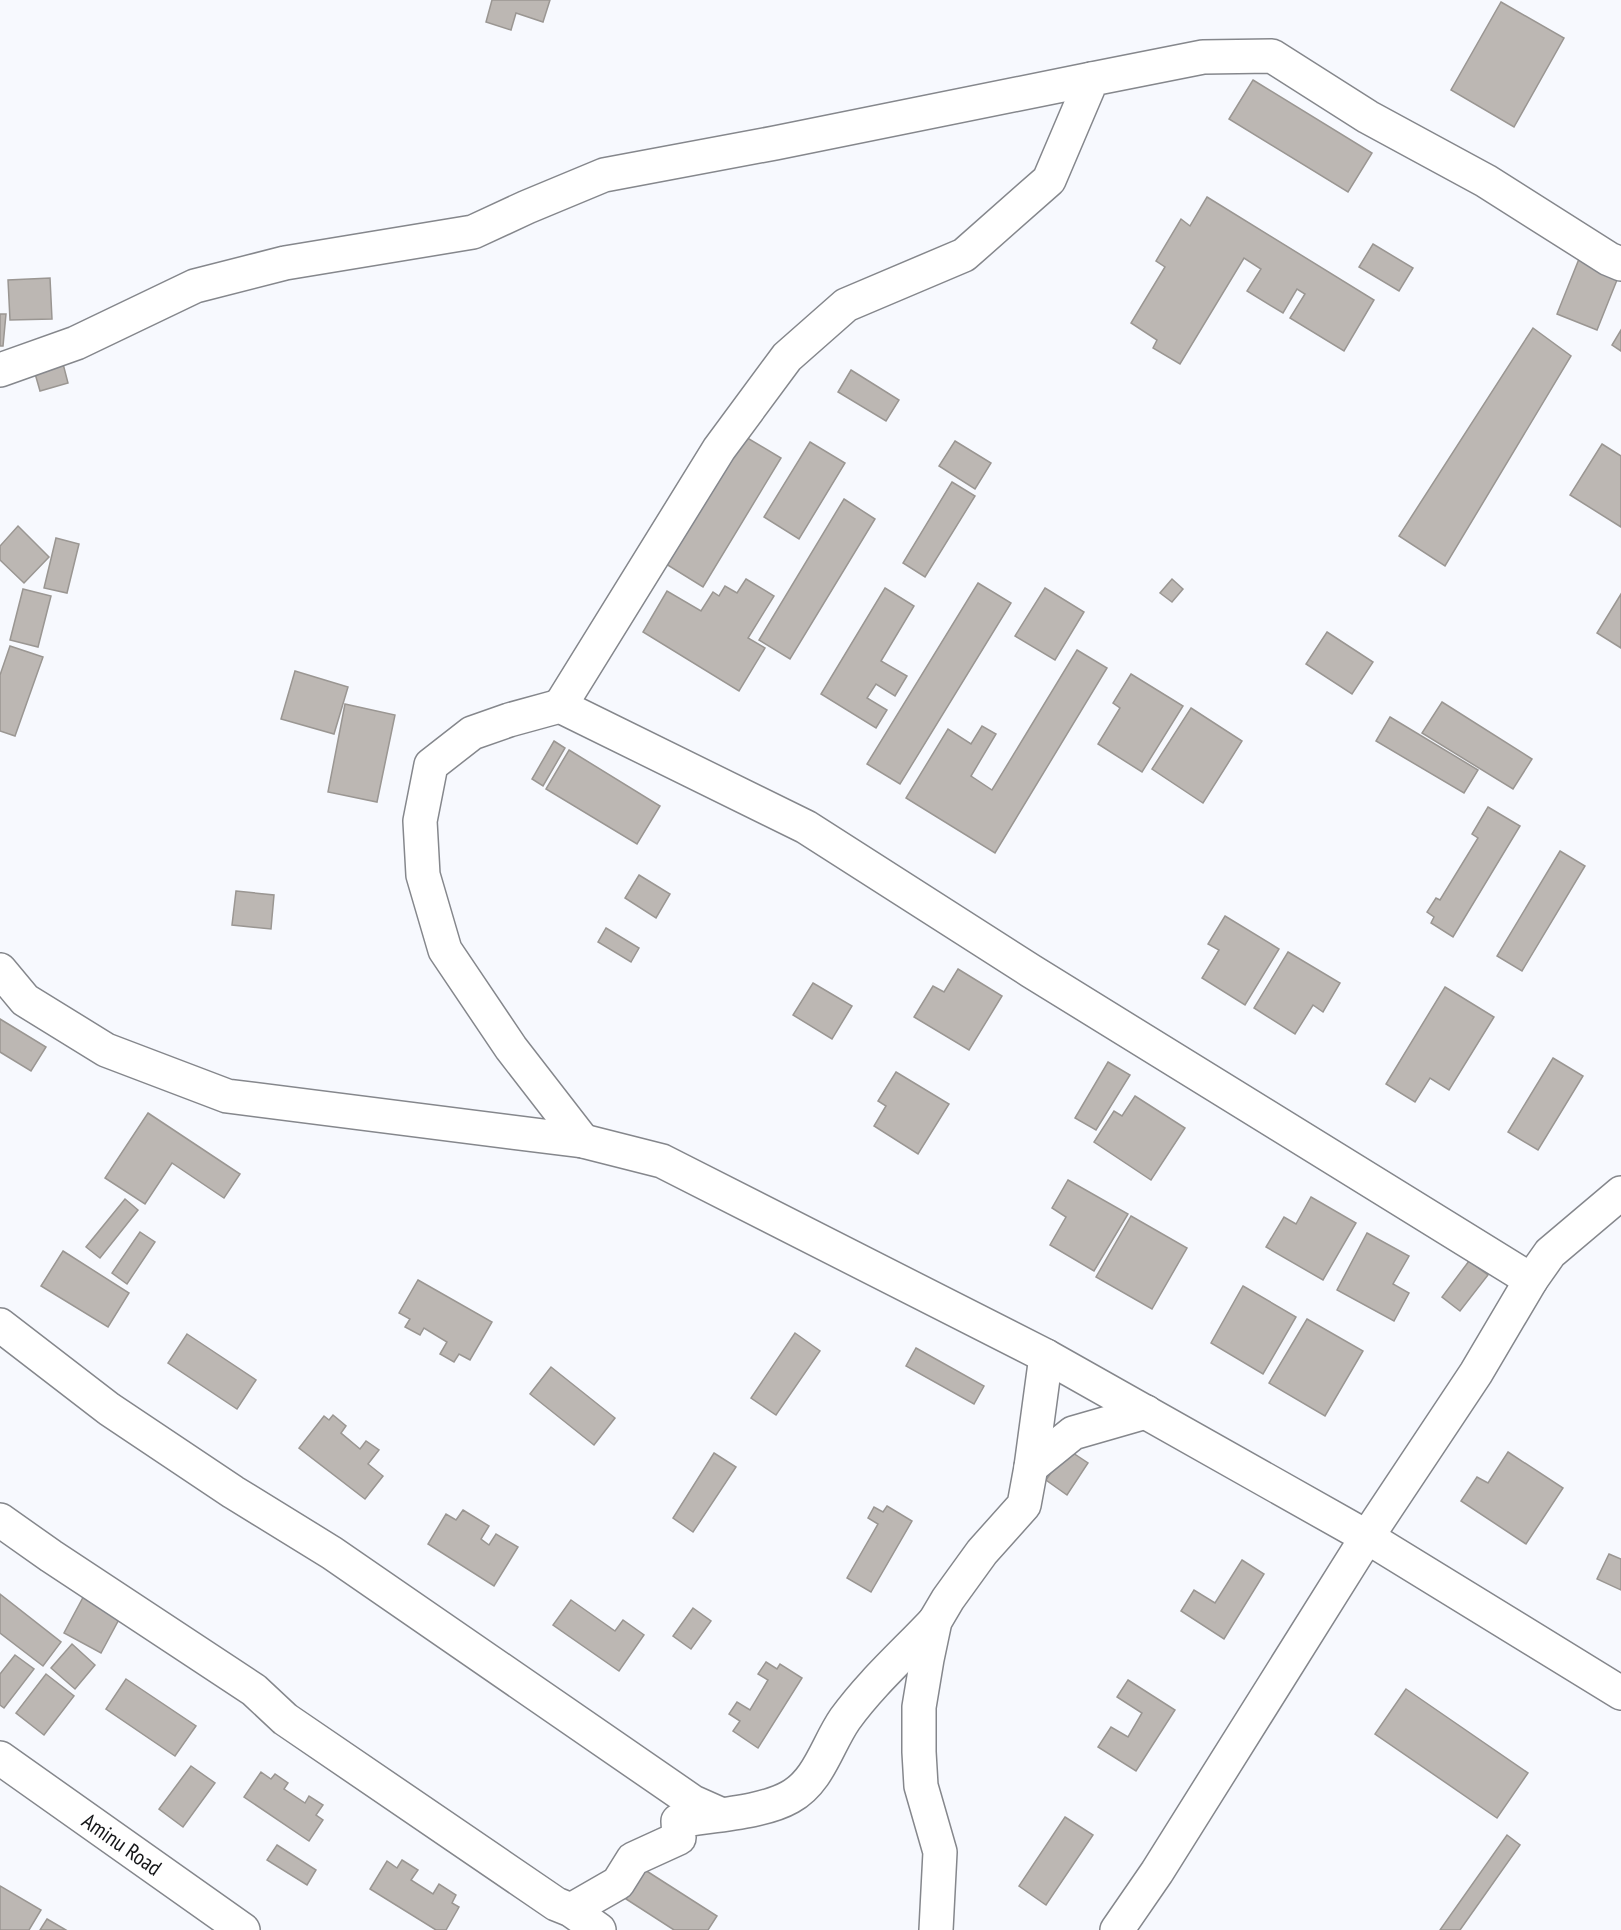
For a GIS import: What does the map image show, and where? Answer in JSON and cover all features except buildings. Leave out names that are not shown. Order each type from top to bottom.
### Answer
[{"type":"street","points":[[0,370],[76,343],[195,286],[285,263],[473,232],[604,175],[1203,57],[1272,56],[1368,117],[1486,181],[1609,259],[1621,264]]},
{"type":"street","points":[[560,706],[719,449],[787,357],[846,305],[964,255],[1049,180],[1092,79]]},
{"type":"street","points":[[583,1141],[511,1048],[445,950],[423,875],[420,821],[431,765],[472,733],[560,706],[806,827],[1031,971],[1530,1280]]},
{"type":"street","points":[[0,970],[25,1000],[106,1050],[227,1096],[583,1141],[662,1161],[1046,1356],[1367,1536],[1621,1693]]},
{"type":"street","points":[[1117,1930],[1157,1872],[1367,1536],[1476,1373],[1530,1280],[1550,1253],[1621,1193]]},
{"type":"street","points":[[0,1324],[109,1409],[232,1492],[332,1553],[697,1812],[766,1808],[791,1797],[808,1783],[844,1721],[864,1696],[935,1621],[964,1574],[1024,1505],[1046,1356]]},
{"type":"street","points":[[1031,1467],[1072,1433],[1146,1412]]},
{"type":"street","points":[[0,1520],[254,1690],[285,1719],[556,1904],[571,1910],[598,1930]]},
{"type":"street","points":[[935,1621],[919,1707],[921,1786],[940,1852],[936,1930]]},
{"type":"street","name":"Aminu Road","points":[[0,1758],[234,1927]]},
{"type":"street","points":[[571,1910],[618,1883],[633,1859],[679,1838],[697,1812]]}]
